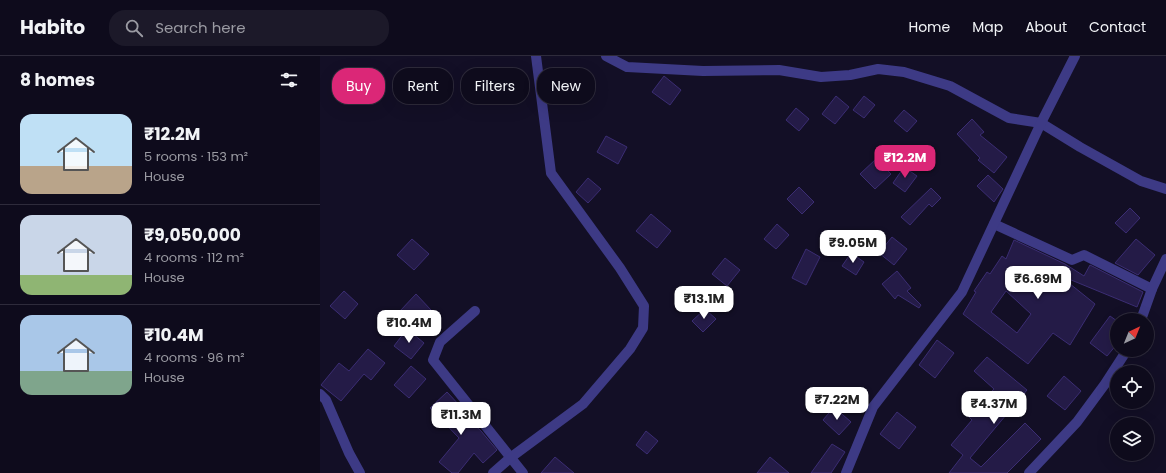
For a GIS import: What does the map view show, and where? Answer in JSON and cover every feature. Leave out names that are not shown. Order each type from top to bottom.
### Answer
[{"type":"street","points":[[493,473],[510,458],[583,404],[630,349],[643,328],[644,306],[620,268],[551,173],[536,56]]},
{"type":"street","points":[[606,56],[627,67],[703,71],[779,70],[821,78],[878,69],[904,72],[950,86],[1009,118],[1041,123],[1141,181],[1166,189]]},
{"type":"street","points":[[846,473],[873,407],[962,292],[1041,123],[1075,56]]},
{"type":"street","points":[[994,224],[1072,260],[1084,255],[1152,289]]},
{"type":"street","points":[[1143,313],[1152,289],[1166,259]]},
{"type":"street","points":[[475,311],[440,342],[433,360],[523,473]]},
{"type":"street","points":[[1029,473],[1077,422],[1122,357]]},
{"type":"street","points":[[320,394],[326,400],[349,453],[360,473]]},
{"type":"building","points":[[664,76],[681,90],[670,105],[652,92]]},
{"type":"building","points":[[836,96],[849,107],[835,124],[822,114]]},
{"type":"building","points":[[864,96],[875,105],[864,118],[853,110]]},
{"type":"building","points":[[796,108],[809,119],[799,131],[786,120]]},
{"type":"building","points":[[904,110],[917,121],[907,132],[894,121]]},
{"type":"building","points":[[972,119],[984,132],[980,135],[1007,157],[994,173],[978,160],[980,158],[957,134]]},
{"type":"building","points":[[606,136],[627,147],[618,164],[597,152]]},
{"type":"building","points":[[876,159],[891,174],[875,189],[860,174]]},
{"type":"building","points":[[904,167],[917,176],[905,192],[893,183]]},
{"type":"building","points":[[988,175],[1003,189],[994,202],[977,186]]},
{"type":"building","points":[[588,178],[601,189],[588,203],[576,192]]},
{"type":"building","points":[[799,187],[814,202],[802,214],[787,199]]},
{"type":"building","points":[[931,188],[941,198],[932,207],[929,204],[910,225],[901,217]]},
{"type":"building","points":[[1130,208],[1140,218],[1126,233],[1115,223]]},
{"type":"building","points":[[651,214],[671,231],[657,248],[636,231]]},
{"type":"building","points":[[777,224],[789,235],[776,249],[764,239]]},
{"type":"building","points":[[892,237],[907,249],[894,265],[879,253]]},
{"type":"building","points":[[412,239],[429,254],[414,270],[397,255]]},
{"type":"building","points":[[1136,239],[1155,255],[1138,275],[1115,263]]},
{"type":"building","points":[[1014,240],[1065,264],[1084,276],[1090,265],[1143,292],[1137,307],[1059,275],[1095,304],[1070,345],[1053,333],[1028,364],[963,314],[976,292],[974,291],[987,272],[990,274],[1002,256],[1006,259]],"holes":[[[1006,291],[1031,314],[1017,333],[991,312]]]},
{"type":"building","points":[[806,249],[820,257],[806,285],[792,278]]},
{"type":"building","points":[[851,253],[864,262],[856,275],[842,266]]},
{"type":"building","points":[[725,258],[740,270],[727,286],[712,274]]},
{"type":"building","points":[[897,271],[911,288],[907,291],[921,305],[919,308],[898,295],[895,299],[882,284]]},
{"type":"building","points":[[344,291],[358,304],[345,319],[330,306]]},
{"type":"building","points":[[416,294],[431,310],[415,326],[400,311]]},
{"type":"building","points":[[705,309],[716,319],[703,332],[692,321]]},
{"type":"building","points":[[1110,316],[1110,352],[1107,356],[1090,343]]},
{"type":"building","points":[[407,329],[424,343],[411,359],[394,346]]},
{"type":"building","points":[[937,340],[954,353],[935,378],[919,365]]},
{"type":"building","points":[[368,349],[385,363],[371,380],[364,374],[341,401],[321,385],[339,363],[349,371]]},
{"type":"building","points":[[987,357],[1027,390],[970,458],[981,467],[1025,423],[1041,439],[1007,473],[949,473],[963,455],[951,445],[972,420],[968,416],[994,389],[974,371]]},
{"type":"building","points":[[411,366],[426,379],[409,398],[394,385]]},
{"type":"building","points":[[1064,376],[1081,391],[1065,410],[1047,396]]},
{"type":"building","points":[[447,392],[461,407],[458,410],[481,431],[497,450],[483,463],[474,453],[458,473],[452,473],[439,462],[459,438],[430,408]]},
{"type":"building","points":[[834,407],[851,422],[839,435],[823,420]]},
{"type":"building","points":[[897,412],[916,427],[899,449],[880,434]]},
{"type":"building","points":[[646,431],[658,441],[647,454],[636,445]]},
{"type":"building","points":[[832,444],[845,452],[831,473],[811,473]]},
{"type":"building","points":[[555,457],[574,473],[541,473]]},
{"type":"building","points":[[770,457],[789,473],[757,473]]}]
